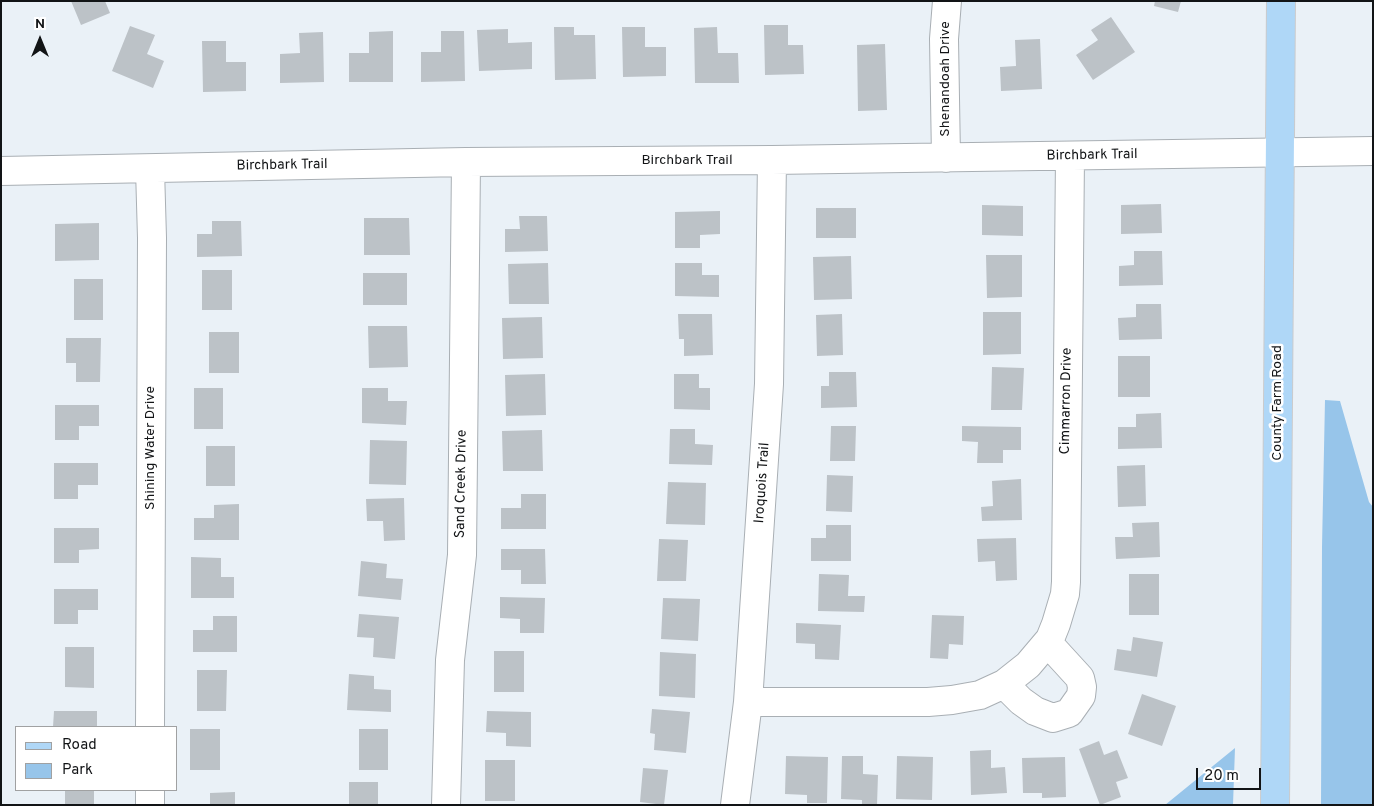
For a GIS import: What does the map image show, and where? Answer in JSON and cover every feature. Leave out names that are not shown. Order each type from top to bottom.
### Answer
[{"type":"main road","name":"County Farm Road","points":[[1275,805],[1282,1]]},
{"type":"street","name":"Shenandoah Drive","points":[[946,158],[944,39],[947,1]]},
{"type":"street","name":"Birchbark Trail","points":[[1,171],[466,162],[946,158],[1373,151]]},
{"type":"street","name":"Cimmarron Drive","points":[[748,702],[928,702],[980,695],[1004,684],[1028,665],[1048,643],[1056,624],[1066,582],[1070,156]]},
{"type":"street","name":"Iroquois Trail","points":[[735,805],[748,702],[769,384],[772,160]]},
{"type":"street","name":"Sand Creek Drive","points":[[446,805],[450,660],[462,555],[466,162]]},
{"type":"street","name":"Shining Water Drive","points":[[150,169],[152,238],[150,726]]},
{"type":"street","points":[[1004,684],[1021,701],[1035,711],[1053,718],[1069,713],[1081,696],[1080,678],[1048,643]]},
{"type":"street","points":[[150,791],[150,805]]},
{"type":"green space","points":[[1325,400],[1340,401],[1369,502],[1373,507],[1373,805],[1321,805],[1322,547]]},
{"type":"green space","points":[[1235,748],[1233,805],[1165,805]]},
{"type":"building","points":[[71,1],[105,1],[110,13],[81,25]]},
{"type":"building","points":[[1155,1],[1181,1],[1178,12],[1154,6]]},
{"type":"building","points":[[1111,17],[1135,52],[1093,80],[1076,55],[1098,40],[1091,30]]},
{"type":"building","points":[[764,25],[788,25],[788,45],[803,45],[804,74],[765,75]]},
{"type":"building","points":[[130,26],[155,35],[147,54],[164,61],[153,88],[112,71]]},
{"type":"building","points":[[554,27],[574,27],[574,35],[595,35],[596,79],[555,80]]},
{"type":"building","points":[[622,27],[645,27],[645,47],[666,47],[666,76],[623,77]]},
{"type":"building","points":[[717,27],[718,53],[738,53],[739,83],[695,83],[694,28]]},
{"type":"building","points":[[508,29],[508,43],[532,42],[532,69],[479,71],[477,30]]},
{"type":"building","points":[[393,31],[393,82],[349,82],[349,53],[369,53],[369,32]]},
{"type":"building","points":[[441,31],[464,31],[465,81],[421,82],[421,52],[441,52]]},
{"type":"building","points":[[323,32],[324,82],[280,83],[280,54],[300,53],[299,33]]},
{"type":"building","points":[[1040,39],[1042,89],[1001,91],[1000,67],[1016,66],[1015,40]]},
{"type":"building","points":[[202,41],[226,41],[226,62],[246,62],[246,91],[203,92]]},
{"type":"building","points":[[885,44],[887,110],[858,111],[857,45]]},
{"type":"building","points":[[1161,204],[1162,233],[1121,234],[1121,205]]},
{"type":"building","points":[[982,205],[1023,206],[1023,236],[982,235]]},
{"type":"building","points":[[816,208],[856,208],[856,238],[816,238]]},
{"type":"building","points":[[720,211],[720,234],[700,235],[700,248],[675,248],[675,212]]},
{"type":"building","points":[[519,216],[547,216],[548,251],[505,252],[505,229],[520,229]]},
{"type":"building","points":[[364,218],[409,218],[410,255],[364,255]]},
{"type":"building","points":[[212,221],[241,221],[242,256],[197,257],[197,234],[212,234]]},
{"type":"building","points":[[99,223],[99,260],[55,261],[55,224]]},
{"type":"building","points":[[1134,251],[1162,251],[1163,285],[1119,286],[1119,266],[1134,265]]},
{"type":"building","points":[[986,255],[1022,255],[1022,297],[987,298]]},
{"type":"building","points":[[851,256],[852,299],[814,300],[813,257]]},
{"type":"building","points":[[548,263],[549,304],[509,304],[508,264]]},
{"type":"building","points":[[675,263],[702,263],[702,275],[719,275],[719,297],[675,296]]},
{"type":"building","points":[[202,270],[232,270],[232,310],[202,310]]},
{"type":"building","points":[[363,273],[407,273],[407,305],[363,305]]},
{"type":"building","points":[[74,279],[103,279],[103,320],[74,320]]},
{"type":"building","points":[[1136,304],[1161,304],[1162,339],[1119,340],[1118,318],[1136,317]]},
{"type":"building","points":[[983,312],[1021,312],[1021,354],[983,355]]},
{"type":"building","points":[[678,314],[712,314],[713,355],[684,356],[684,339],[679,339]]},
{"type":"building","points":[[842,314],[843,355],[817,356],[816,315]]},
{"type":"building","points":[[542,317],[543,358],[503,359],[502,318]]},
{"type":"building","points":[[368,326],[407,326],[408,367],[369,368]]},
{"type":"building","points":[[209,332],[239,332],[239,373],[209,373]]},
{"type":"building","points":[[66,338],[101,338],[100,382],[76,382],[76,363],[66,363]]},
{"type":"building","points":[[1118,356],[1150,356],[1150,397],[1118,397]]},
{"type":"building","points":[[992,367],[1024,368],[1022,410],[991,410]]},
{"type":"building","points":[[829,372],[856,372],[857,407],[821,408],[821,386],[829,386]]},
{"type":"building","points":[[545,374],[546,415],[506,416],[505,375]]},
{"type":"building","points":[[674,374],[699,374],[699,388],[710,388],[710,410],[674,409]]},
{"type":"building","points":[[194,388],[223,388],[223,429],[194,429]]},
{"type":"building","points":[[362,388],[388,388],[388,401],[407,401],[406,425],[362,423]]},
{"type":"building","points":[[55,405],[99,405],[99,426],[79,426],[79,440],[55,440]]},
{"type":"building","points":[[1161,413],[1162,448],[1118,449],[1118,427],[1136,427],[1136,414]]},
{"type":"building","points":[[831,426],[856,426],[855,461],[830,461]]},
{"type":"building","points":[[962,426],[1021,427],[1021,450],[1003,450],[1003,463],[977,463],[978,442],[962,441]]},
{"type":"building","points":[[670,429],[695,429],[695,444],[713,445],[712,465],[669,464]]},
{"type":"building","points":[[542,430],[543,471],[503,471],[502,431]]},
{"type":"building","points":[[370,440],[407,441],[406,485],[369,484]]},
{"type":"building","points":[[206,446],[235,446],[235,486],[206,486]]},
{"type":"building","points":[[54,463],[98,463],[98,485],[78,485],[78,499],[54,499]]},
{"type":"building","points":[[1145,465],[1146,506],[1118,507],[1117,466]]},
{"type":"building","points":[[827,475],[853,476],[852,512],[826,511]]},
{"type":"building","points":[[1021,479],[1022,520],[982,521],[981,507],[993,506],[992,481]]},
{"type":"building","points":[[668,482],[706,483],[705,525],[666,524]]},
{"type":"building","points":[[521,494],[546,494],[546,529],[501,529],[501,508],[521,508]]},
{"type":"building","points":[[404,498],[405,540],[384,541],[383,521],[367,521],[366,499]]},
{"type":"building","points":[[239,504],[239,540],[194,540],[194,518],[214,518],[214,505]]},
{"type":"building","points":[[1159,522],[1160,557],[1116,559],[1115,537],[1133,537],[1132,523]]},
{"type":"building","points":[[826,525],[851,525],[851,561],[811,561],[811,538],[826,538]]},
{"type":"building","points":[[54,528],[99,528],[99,549],[79,550],[79,563],[54,563]]},
{"type":"building","points":[[1016,538],[1017,580],[996,581],[995,561],[978,562],[977,539]]},
{"type":"building","points":[[659,539],[688,540],[686,581],[657,581]]},
{"type":"building","points":[[501,549],[545,549],[546,584],[521,584],[521,570],[501,570]]},
{"type":"building","points":[[191,557],[221,558],[221,577],[234,577],[234,598],[191,598]]},
{"type":"building","points":[[361,561],[387,564],[386,578],[403,579],[401,600],[358,596]]},
{"type":"building","points":[[819,574],[849,575],[848,596],[865,596],[864,612],[818,611]]},
{"type":"building","points":[[1129,574],[1159,574],[1159,615],[1129,615]]},
{"type":"building","points":[[54,589],[98,589],[98,610],[78,610],[78,624],[54,624]]},
{"type":"building","points":[[500,597],[545,598],[544,633],[520,633],[520,619],[500,618]]},
{"type":"building","points":[[663,598],[700,599],[698,641],[661,639]]},
{"type":"building","points":[[359,614],[399,617],[395,659],[373,657],[374,638],[357,637]]},
{"type":"building","points":[[932,615],[964,616],[963,645],[949,644],[948,659],[930,658]]},
{"type":"building","points":[[213,616],[237,616],[237,652],[193,652],[193,630],[213,630]]},
{"type":"building","points":[[796,623],[841,625],[839,660],[815,659],[815,644],[796,643]]},
{"type":"building","points":[[1133,637],[1163,642],[1157,677],[1114,670],[1117,649],[1131,651]]},
{"type":"building","points":[[65,647],[94,647],[94,688],[65,687]]},
{"type":"building","points":[[494,651],[524,651],[524,692],[494,692]]},
{"type":"building","points":[[660,652],[696,654],[695,698],[659,696]]},
{"type":"building","points":[[197,670],[227,670],[226,711],[197,711]]},
{"type":"building","points":[[349,674],[374,676],[374,689],[391,690],[391,712],[347,710]]},
{"type":"building","points":[[1142,694],[1176,706],[1162,746],[1128,734]]},
{"type":"building","points":[[652,709],[690,712],[686,753],[654,750],[655,734],[650,733]]},
{"type":"building","points":[[54,711],[97,711],[97,726],[53,726]]},
{"type":"building","points":[[487,711],[531,712],[531,747],[506,746],[506,733],[486,732]]},
{"type":"building","points":[[190,729],[220,729],[220,770],[190,770]]},
{"type":"building","points":[[359,729],[388,729],[388,770],[359,770]]},
{"type":"building","points":[[1099,741],[1104,755],[1117,750],[1128,778],[1116,782],[1121,797],[1100,805],[1079,749]]},
{"type":"building","points":[[991,750],[991,768],[1005,767],[1007,793],[971,795],[970,751]]},
{"type":"building","points":[[786,756],[828,757],[827,803],[807,803],[807,795],[785,794]]},
{"type":"building","points":[[842,756],[863,756],[863,774],[878,775],[877,805],[862,805],[862,800],[841,799]]},
{"type":"building","points":[[897,756],[933,757],[932,800],[896,799]]},
{"type":"building","points":[[1065,757],[1066,797],[1042,798],[1042,793],[1023,793],[1022,758]]},
{"type":"building","points":[[485,760],[515,760],[515,801],[485,801]]},
{"type":"building","points":[[643,768],[668,770],[664,805],[640,802]]},
{"type":"building","points":[[349,782],[378,782],[378,805],[349,805]]},
{"type":"building","points":[[65,791],[94,791],[94,805],[65,805]]},
{"type":"building","points":[[235,792],[235,805],[210,805],[210,793]]}]
